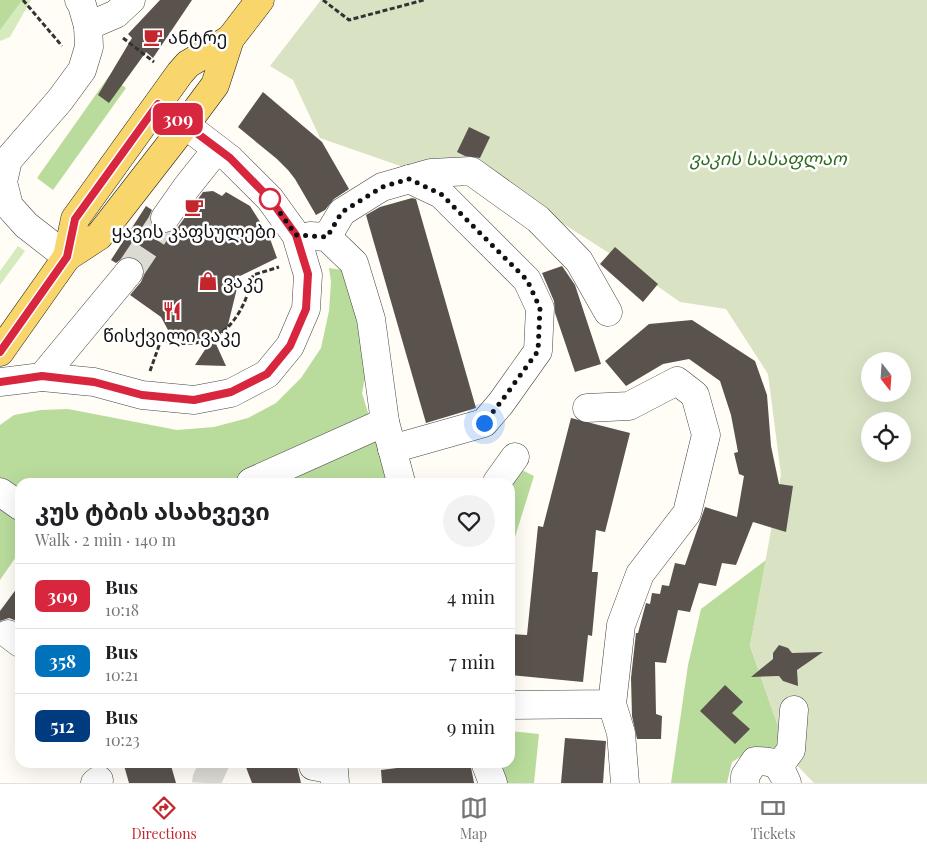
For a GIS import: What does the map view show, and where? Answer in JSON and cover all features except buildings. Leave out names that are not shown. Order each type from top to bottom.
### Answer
[{"type":"main road","points":[[0,352],[67,257],[100,236],[186,124],[215,84],[230,40],[260,0]]},
{"type":"main road","points":[[67,257],[75,219],[188,64],[230,40]]},
{"type":"street","points":[[67,257],[26,225],[4,202],[3,182],[8,160],[60,100],[82,70],[89,47],[88,26],[79,0]]},
{"type":"street","points":[[88,26],[116,14],[131,0]]},
{"type":"street","points":[[0,382],[42,376],[94,382],[142,395],[194,400],[231,392],[267,374],[290,346],[306,309],[308,274],[300,247],[270,199],[230,158],[158,104]]},
{"type":"street","points":[[165,218],[217,149]]},
{"type":"street","points":[[300,247],[327,237],[342,212],[382,187],[431,173],[471,171],[538,219],[579,261],[608,312]]},
{"type":"street","points":[[392,448],[484,423],[538,351],[540,308],[527,280],[441,194],[409,179]]},
{"type":"street","points":[[327,237],[354,263],[371,319],[385,422],[400,478]]},
{"type":"street","points":[[42,376],[129,272]]},
{"type":"street","points":[[587,408],[629,406],[677,381],[695,395],[706,435],[687,513],[640,574],[621,625],[612,704],[621,733],[625,783]]},
{"type":"street","points":[[260,478],[385,422]]},
{"type":"street","points":[[500,478],[515,457]]},
{"type":"street","points":[[0,492],[15,502]]},
{"type":"street","points":[[515,705],[612,704]]},
{"type":"street","points":[[745,783],[745,776],[755,761],[769,761],[783,774],[791,750],[794,710]]},
{"type":"street","points":[[324,768],[334,770],[335,783]]},
{"type":"path","points":[[23,0],[82,70]]},
{"type":"path","points":[[323,0],[349,20],[424,0]]},
{"type":"path","points":[[146,56],[154,62]]},
{"type":"path","points":[[142,395],[160,340],[175,344],[194,343],[211,339],[226,328],[242,309],[248,296],[253,275],[300,247]]},
{"type":"green space","points":[[0,0],[31,0],[10,37],[0,41]]},
{"type":"green space","points":[[0,0],[22,0],[0,30]]},
{"type":"green space","name":"ვაკის სასაფლაო","points":[[321,0],[927,0],[927,783],[814,783],[789,757],[750,646],[781,475],[768,374],[726,309],[680,302],[620,260],[526,200],[406,168],[320,138],[293,80],[270,66]]},
{"type":"green space","points":[[109,76],[126,88],[53,190],[37,178]]},
{"type":"green space","points":[[18,246],[25,251],[0,285],[0,271]]},
{"type":"green space","points":[[329,268],[342,270],[359,319],[367,368],[362,393],[388,478],[15,478],[15,496],[0,486],[0,425],[14,415],[41,410],[68,409],[177,430],[214,427],[248,418],[276,403],[301,378],[321,348],[329,311],[331,282]]},
{"type":"green space","points":[[520,469],[534,476],[515,537],[515,478]]},
{"type":"green space","points":[[0,499],[15,510],[15,558],[0,580]]},
{"type":"green space","points":[[766,560],[750,646],[789,757],[753,749],[732,762],[727,783],[671,783],[688,665],[701,609]]},
{"type":"green space","points":[[515,732],[539,734],[534,783],[497,783],[492,768],[515,768]]},
{"type":"tunnel","points":[[129,272],[165,218]]},
{"type":"tunnel","points":[[206,783],[209,774],[216,771],[225,772],[233,777]]},
{"type":"bus line","name":"309","points":[[0,352],[67,257],[75,219],[158,104],[230,158],[270,199],[296,235],[308,274],[306,309],[290,346],[267,374],[231,392],[194,400],[142,395],[94,382],[42,376],[0,382]]},
{"type":"place","name":"ანტრე","points":[[153,37]]},
{"type":"place","name":"ყავის კაფსულები","points":[[194,207]]},
{"type":"place","name":"ვაკე","points":[[208,281]]},
{"type":"place","name":"წისქვილი ვაკე","points":[[172,311]]},
{"type":"route","points":[[270,199],[296,235],[327,237],[342,212],[382,187],[409,179],[441,194],[527,280],[540,308],[538,351],[484,423]]}]
